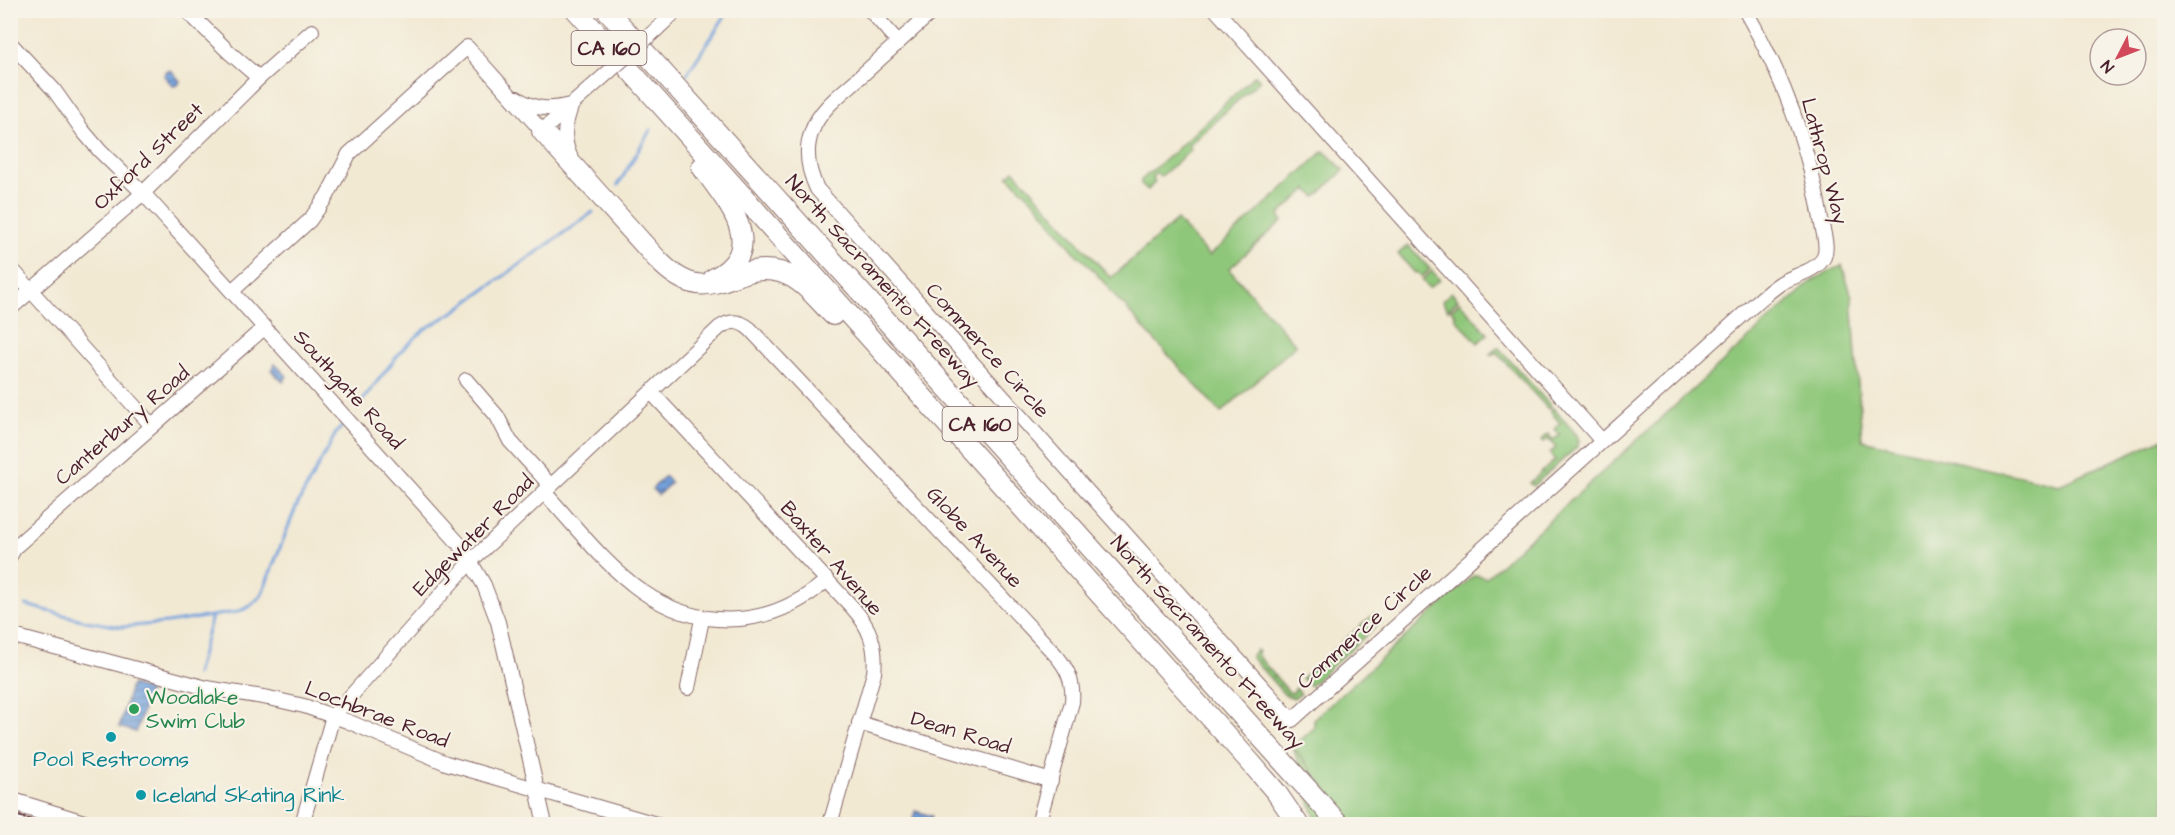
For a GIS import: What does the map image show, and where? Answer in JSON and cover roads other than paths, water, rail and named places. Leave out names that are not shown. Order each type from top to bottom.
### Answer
[{"type":"highway","name":"CA 160","points":[[576,10],[1251,763],[1276,792],[1298,825]]},
{"type":"highway","name":"North Sacramento Freeway","points":[[612,15],[1339,825]]},
{"type":"highway","points":[[642,85],[734,211],[741,229],[741,247],[734,262],[722,274],[703,284]]},
{"type":"highway","points":[[543,131],[666,268],[683,281],[703,284],[720,282],[761,271],[779,272],[795,279],[962,440]]},
{"type":"main road","points":[[10,801],[84,825]]},
{"type":"main road","points":[[10,823],[16,825]]},
{"type":"street","points":[[186,10],[230,53],[260,78]]},
{"type":"street","points":[[232,291],[310,220],[327,196],[349,154],[467,47],[543,131],[677,10]]},
{"type":"street","points":[[870,10],[898,42]]},
{"type":"street","name":"Commerce Circle","points":[[934,10],[837,98],[816,122],[807,150],[811,176],[817,189],[1292,720],[1602,441]]},
{"type":"street","points":[[1216,10],[1602,441]]},
{"type":"street","name":"Lathrop Way","points":[[1602,441],[1770,291],[1819,263],[1825,252],[1819,206],[1794,116],[1769,57],[1744,10]]},
{"type":"street","name":"Oxford Street","points":[[10,309],[143,193],[260,78],[312,31]]},
{"type":"street","name":"Southgate Road","points":[[10,43],[54,90],[100,151],[143,193],[265,327],[452,534],[471,561],[484,585],[498,622],[545,825]]},
{"type":"street","points":[[505,89],[523,102],[536,107],[548,109],[572,105]]},
{"type":"street","points":[[572,105],[564,138],[579,172]]},
{"type":"street","points":[[10,267],[153,426]]},
{"type":"street","name":"Edgewater Road","points":[[302,825],[333,716],[471,561],[718,328],[730,322],[737,322]]},
{"type":"street","name":"Globe Avenue","points":[[737,322],[750,329],[1061,660],[1072,684],[1072,702],[1038,825]]},
{"type":"street","name":"Canterbury Road","points":[[10,556],[15,547],[265,327]]},
{"type":"street","points":[[466,380],[497,416],[510,441],[548,489],[634,588],[672,610],[702,618],[734,619],[765,614],[794,604],[827,580]]},
{"type":"street","name":"Baxter Avenue","points":[[651,392],[827,580],[867,626],[874,644],[874,673],[830,825]]},
{"type":"street","points":[[688,688],[702,618]]},
{"type":"street","name":"Lochbrae Road","points":[[10,635],[207,688],[269,698],[333,716],[446,763],[656,825]]},
{"type":"street","name":"Dean Road","points":[[859,723],[1051,781]]},
{"type":"water","points":[[171,70],[180,81],[178,85],[173,86],[164,76]]},
{"type":"water","points":[[275,364],[287,376],[283,382],[271,370]]},
{"type":"water","points":[[664,477],[671,483],[658,495],[652,489]]},
{"type":"water","points":[[131,685],[149,690],[136,732],[119,727]]},
{"type":"water","points":[[915,811],[932,816],[929,824],[913,819]]},
{"type":"waterway","points":[[687,74],[729,10]]},
{"type":"waterway","points":[[825,10],[830,12]]},
{"type":"waterway","points":[[618,185],[651,129]]},
{"type":"waterway","points":[[358,406],[402,350],[425,329],[455,311],[593,212]]},
{"type":"waterway","points":[[26,605],[86,621],[121,627],[167,623],[237,612],[249,607],[261,596],[296,507],[336,433],[344,424]]},
{"type":"waterway","points":[[196,675],[212,616]]},
{"type":"tram line","points":[[10,814],[47,824]]},
{"type":"place","name":"Woodlake Swim Club","points":[[134,709]]},
{"type":"place","name":"Pool Restrooms","points":[[111,737]]},
{"type":"place","name":"Iceland Skating Rink","points":[[141,795]]}]
